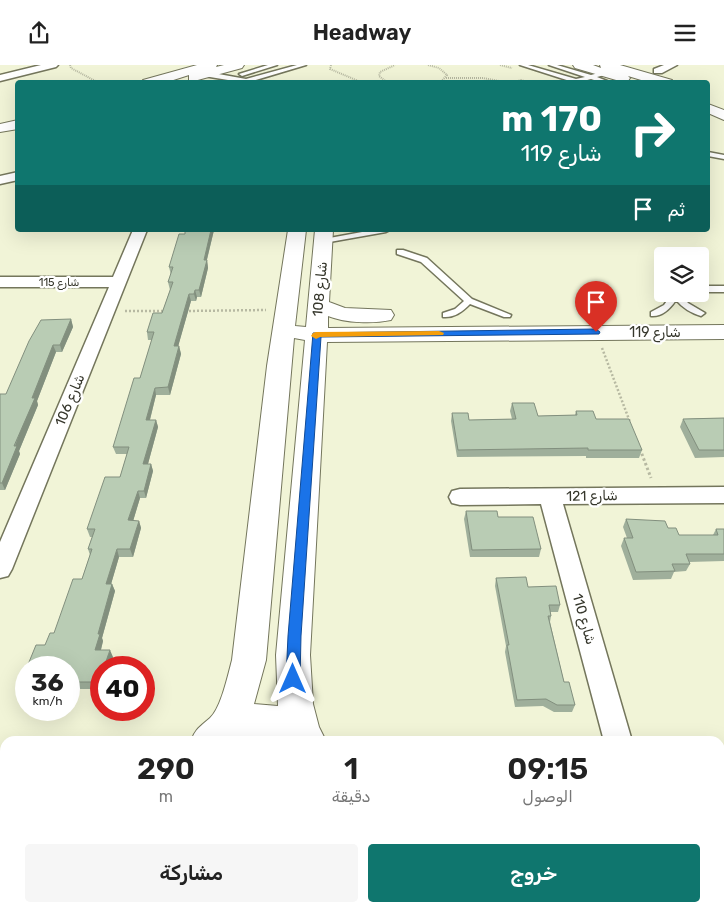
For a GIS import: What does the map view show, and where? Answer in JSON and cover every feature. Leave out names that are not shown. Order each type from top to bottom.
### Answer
[{"type":"street","points":[[0,78],[53,65]]},
{"type":"street","points":[[158,80],[211,65]]},
{"type":"street","points":[[206,79],[238,65]]},
{"type":"street","points":[[579,65],[629,80]]},
{"type":"street","points":[[658,71],[672,65]]},
{"type":"street","points":[[607,73],[649,80]]},
{"type":"street","points":[[710,98],[724,104]]},
{"type":"street","points":[[710,109],[724,116]]},
{"type":"street","points":[[0,119],[15,116]]},
{"type":"street","points":[[0,127],[15,124]]},
{"type":"street","points":[[0,180],[15,178]]},
{"type":"street","name":"شارع 106","points":[[0,569],[7,533],[107,311],[139,232]]},
{"type":"street","points":[[216,735],[240,696],[249,660],[286,313],[297,232]]},
{"type":"street","name":"شارع 108","points":[[305,736],[295,704],[293,655],[324,236]]},
{"type":"street","name":"شارع 115","points":[[0,282],[118,282]]},
{"type":"street","name":"شارع 119","points":[[319,305],[329,311],[349,315],[507,315],[724,332]]},
{"type":"street","name":"شارع 119","points":[[286,313],[295,331],[316,335],[549,333],[654,314],[724,313]]},
{"type":"street","name":"شارع 121","points":[[460,497],[724,495]]},
{"type":"street","name":"شارع 110","points":[[550,497],[617,736]]},
{"type":"street","points":[[216,735],[240,722],[257,719],[274,720],[290,726],[303,736]]},
{"type":"lane","points":[[206,79],[227,79],[274,65]]},
{"type":"lane","points":[[251,80],[303,65]]},
{"type":"lane","points":[[523,65],[572,80]]},
{"type":"lane","points":[[552,65],[591,77],[607,73]]},
{"type":"lane","points":[[584,80],[607,73]]},
{"type":"lane","points":[[206,79],[233,80]]},
{"type":"lane","points":[[710,155],[724,157]]},
{"type":"lane","points":[[324,236],[365,232]]},
{"type":"lane","points":[[400,252],[424,260],[469,301],[507,315]]},
{"type":"lane","points":[[709,289],[724,289]]},
{"type":"lane","points":[[446,315],[458,311],[469,301]]},
{"type":"lane","points":[[654,314],[667,307],[670,302]]},
{"type":"lane","points":[[683,302],[701,313]]},
{"type":"path","points":[[70,65],[71,68],[93,80]]},
{"type":"path","points":[[331,65],[330,69],[355,80]]},
{"type":"path","points":[[384,80],[379,76],[380,72],[392,65]]},
{"type":"path","points":[[428,65],[444,71],[447,75],[446,78]]},
{"type":"path","points":[[444,80],[446,78],[483,78],[494,80]]},
{"type":"path","points":[[107,311],[166,311]]},
{"type":"path","points":[[176,311],[286,313]]},
{"type":"path","points":[[598,323],[630,423]]},
{"type":"path","points":[[637,441],[657,495]]},
{"type":"building","points":[[185,232],[211,232],[204,260],[207,260],[199,290],[195,290],[194,294],[189,294],[174,346],[179,346],[168,387],[155,388],[146,420],[156,420],[143,464],[151,464],[144,491],[138,491],[128,520],[139,521],[130,549],[117,549],[106,584],[112,584],[95,650],[110,650],[108,656],[90,656],[90,682],[80,682],[80,656],[32,656],[36,645],[45,645],[50,633],[54,633],[73,579],[82,579],[92,549],[88,549],[95,529],[87,529],[105,477],[120,477],[129,447],[113,447],[134,378],[140,378],[154,332],[147,332],[153,313],[162,313],[173,282],[168,282],[173,267],[169,267],[179,234],[185,234]]},
{"type":"building","points":[[71,319],[60,345],[53,345],[32,398],[35,398],[14,446],[17,446],[2,483],[0,483],[0,394],[6,394],[29,341],[41,320]]},
{"type":"building","points":[[512,403],[534,403],[538,416],[577,415],[576,411],[593,411],[596,419],[629,419],[642,450],[588,450],[588,448],[458,450],[452,413],[468,413],[469,420],[516,419]]},
{"type":"building","points":[[724,418],[724,450],[699,450],[683,419]]},
{"type":"building","points":[[466,511],[497,511],[498,517],[533,517],[541,549],[472,550]]},
{"type":"building","points":[[626,519],[665,521],[668,528],[676,528],[679,535],[718,535],[716,529],[724,529],[724,554],[686,554],[690,564],[672,564],[675,571],[636,572],[624,538],[633,538]]},
{"type":"building","points":[[526,577],[528,587],[556,586],[560,605],[549,605],[551,616],[548,616],[564,682],[569,682],[575,705],[557,705],[546,699],[517,700],[496,578]]},
{"type":"slow traffic","points":[[316,336],[439,333]]},
{"type":"route","points":[[293,679],[294,636],[316,335],[596,332]]}]
